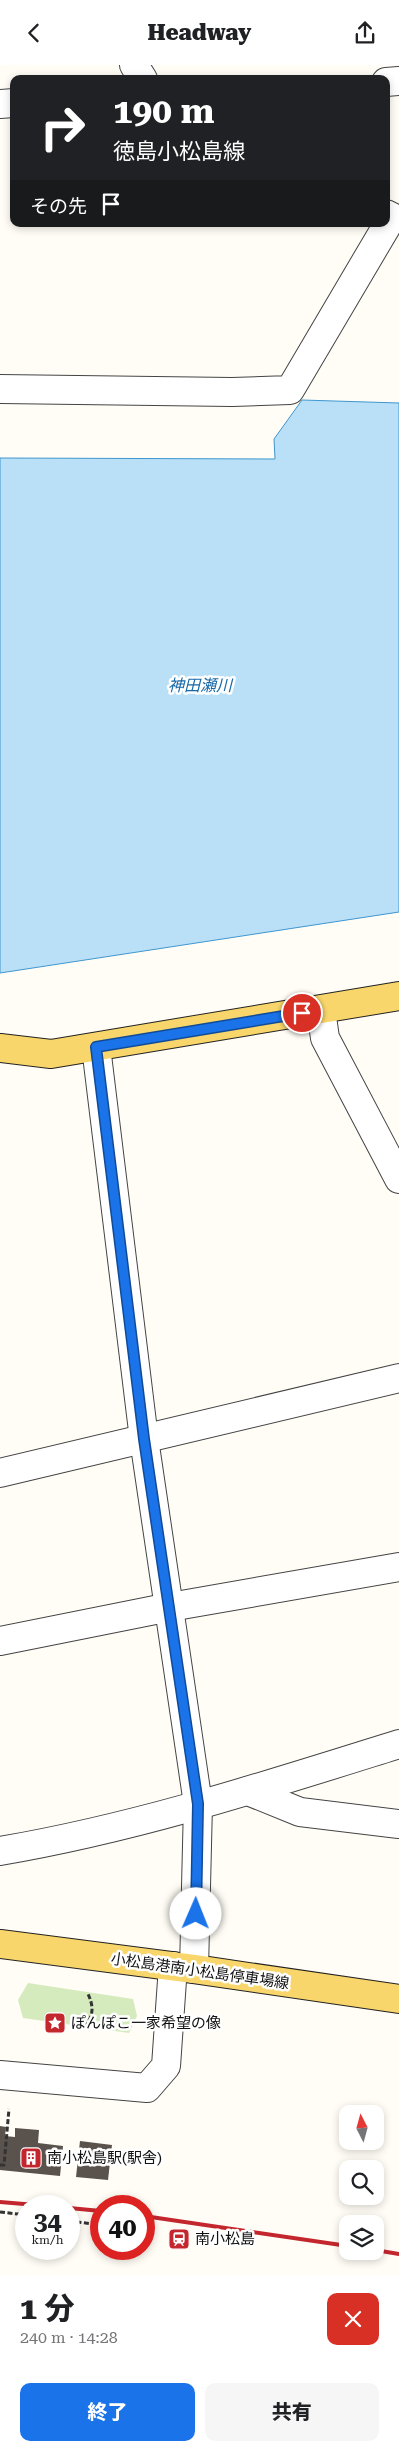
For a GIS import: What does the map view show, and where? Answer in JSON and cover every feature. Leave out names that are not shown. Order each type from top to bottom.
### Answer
[{"type":"main road","points":[[0,1048],[52,1054],[399,996]]},
{"type":"main road","name":"小松島港南小松島停車場線","points":[[0,1944],[399,1999]]},
{"type":"street","points":[[0,389],[223,392],[290,390],[386,227]]},
{"type":"street","points":[[321,1010],[325,1038],[399,1179]]},
{"type":"street","points":[[0,2075],[147,2089],[166,2066],[184,1968],[198,1804],[144,1439],[96,1047]]},
{"type":"street","points":[[0,1473],[399,1378]]},
{"type":"street","points":[[0,1641],[170,1607],[399,1567]]},
{"type":"street","points":[[0,1851],[92,1831],[248,1791],[399,1744]]},
{"type":"street","points":[[248,1791],[300,1812],[399,1824]]},
{"type":"path","points":[[85,2027],[91,2017],[92,2004],[87,1992]]},
{"type":"path","points":[[0,2165],[4,2165],[10,2109]]},
{"type":"path","points":[[0,2212],[15,2214]]},
{"type":"green space","points":[[28,1983],[133,1999],[137,2016],[129,2033],[23,2018],[18,2000]]},
{"type":"water","name":"神田瀬川","points":[[302,400],[399,403],[399,912],[0,973],[0,458],[275,459],[274,439]]},
{"type":"building","name":"南小松島駅(駅舎)","points":[[0,2126],[6,2127],[5,2136],[15,2137],[15,2128],[39,2130],[38,2143],[63,2146],[60,2176],[0,2170]]},
{"type":"building","points":[[80,2141],[112,2145],[108,2180],[76,2177]]},
{"type":"railway","points":[[0,2202],[15,2203]]},
{"type":"railway","points":[[80,2209],[90,2210]]},
{"type":"railway","points":[[155,2218],[339,2245]]},
{"type":"railway","points":[[384,2252],[399,2254]]},
{"type":"place","name":"ぽんぽこ一家希望の像","points":[[55,2023]]},
{"type":"place","name":"南小松島駅(駅舎)","points":[[31,2158]]},
{"type":"place","name":"南小松島","points":[[179,2239]]},
{"type":"route","points":[[196,1914],[198,1804],[144,1439],[96,1047],[302,1013]]}]
